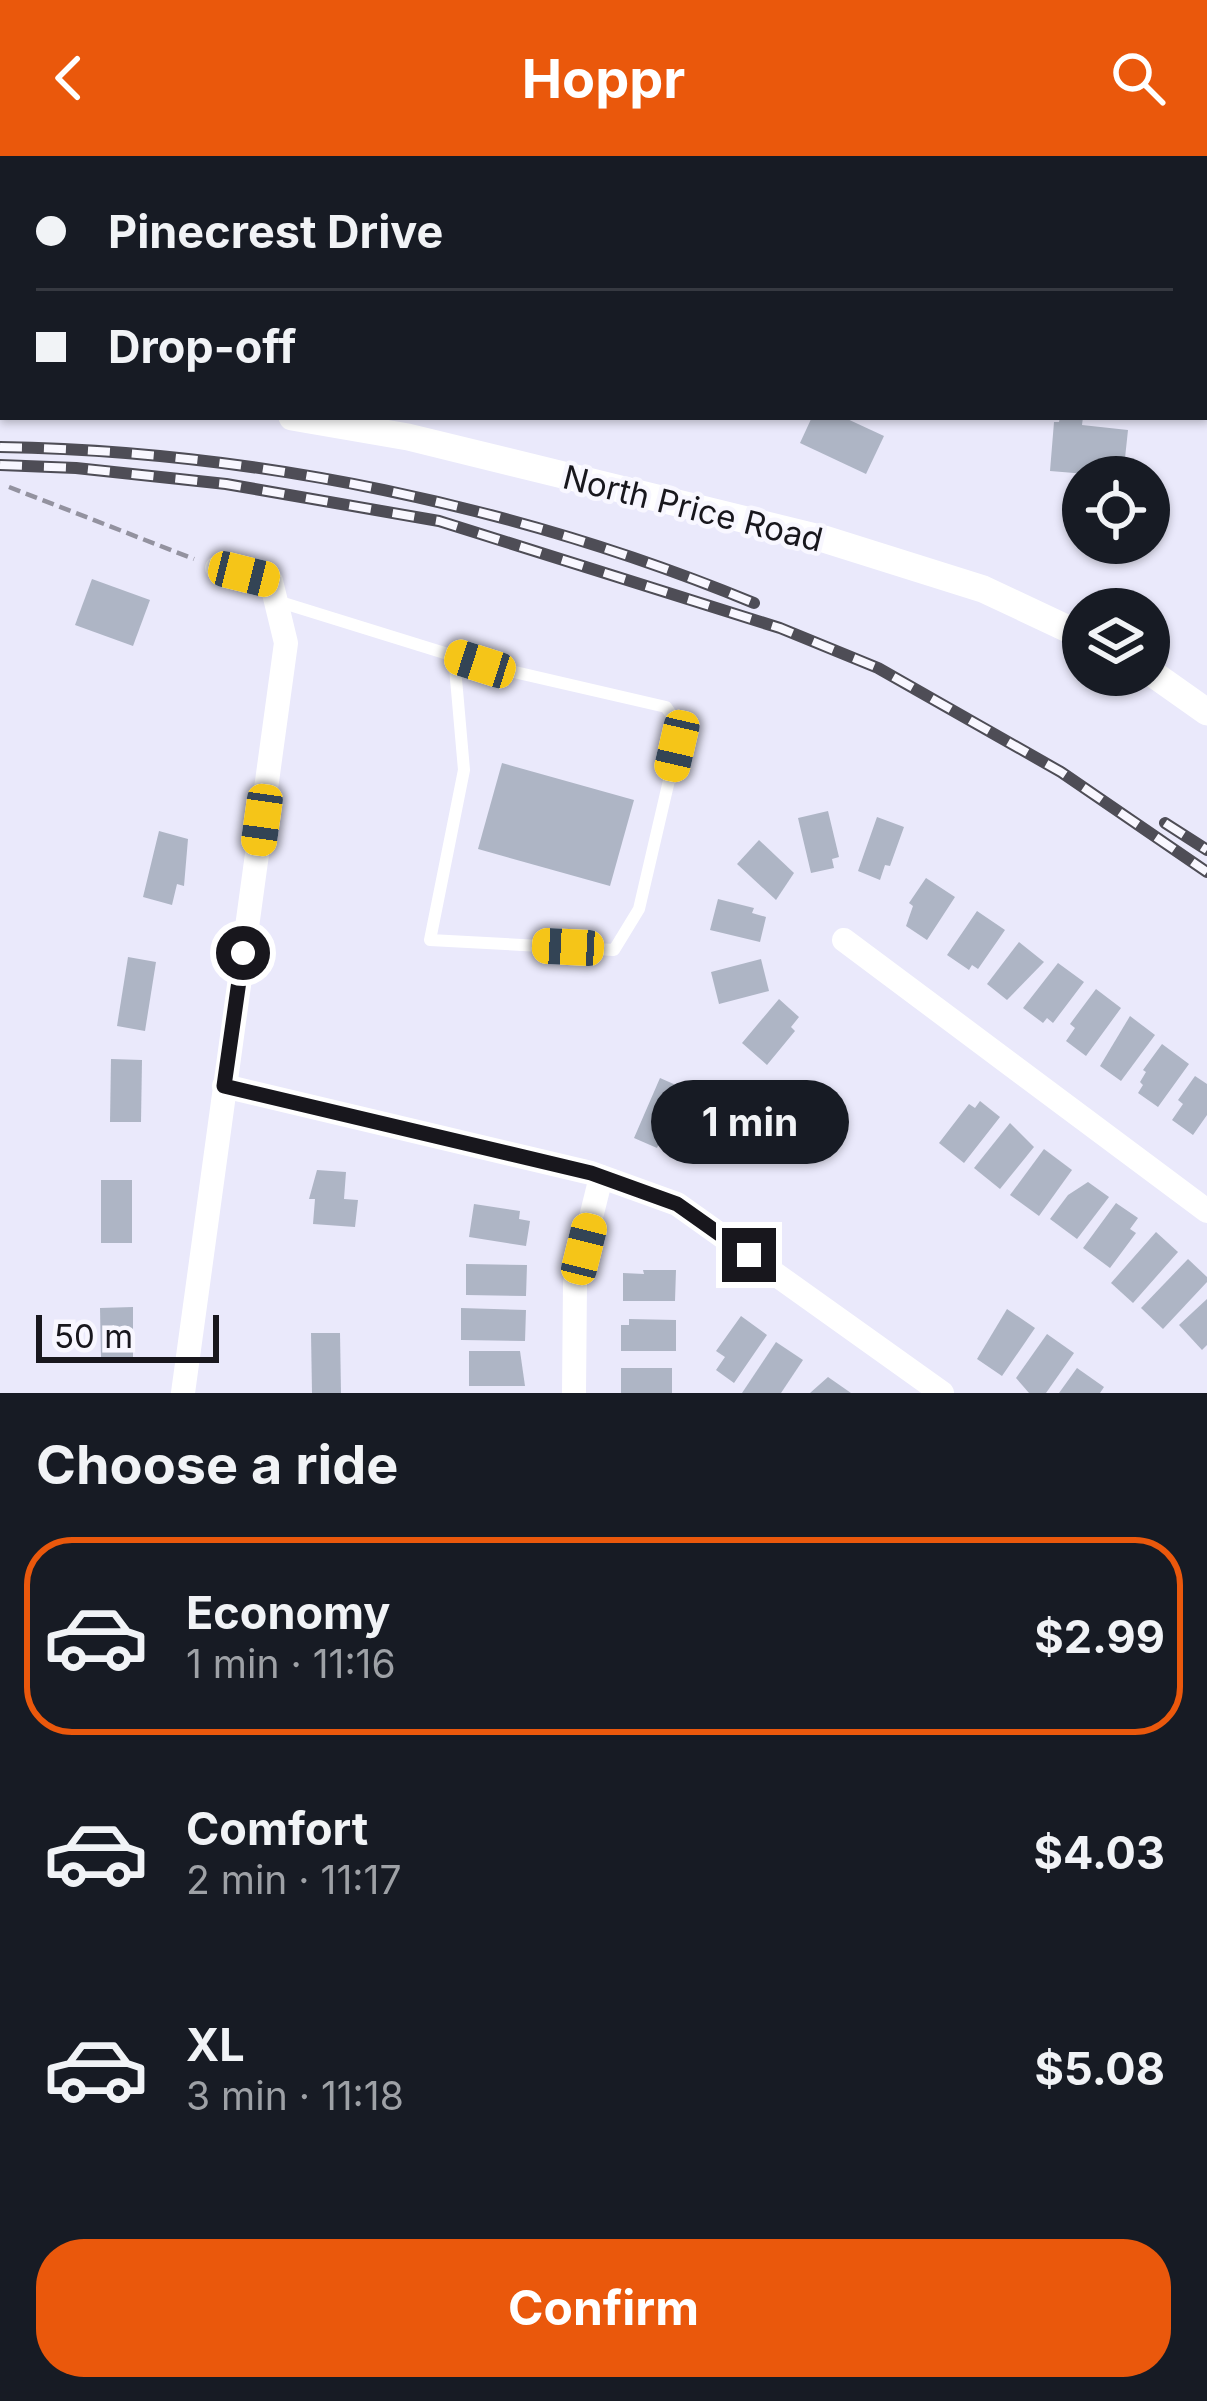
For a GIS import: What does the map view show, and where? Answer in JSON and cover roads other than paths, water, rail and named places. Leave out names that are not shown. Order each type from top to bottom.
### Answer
[{"type":"street","name":"North Price Road","points":[[309,420],[408,437],[824,539],[983,589],[1062,626]]},
{"type":"street","points":[[183,1393],[286,644],[271,581],[217,568]]},
{"type":"street","points":[[1170,686],[1207,712]]},
{"type":"street","points":[[844,940],[1207,1210]]},
{"type":"street","points":[[224,1086],[601,1177],[677,1204],[942,1393]]},
{"type":"street","points":[[574,1393],[575,1282],[601,1177]]},
{"type":"lane","points":[[276,600],[454,656],[666,707],[675,720],[677,746],[640,909],[614,950],[430,940],[464,770],[454,656]]},
{"type":"railway","points":[[0,447],[192,459],[384,490],[573,538],[754,603]]},
{"type":"railway","points":[[0,465],[226,484],[439,521],[780,628],[878,668],[1061,772],[1207,872]]},
{"type":"railway","points":[[1165,823],[1207,850]]}]
